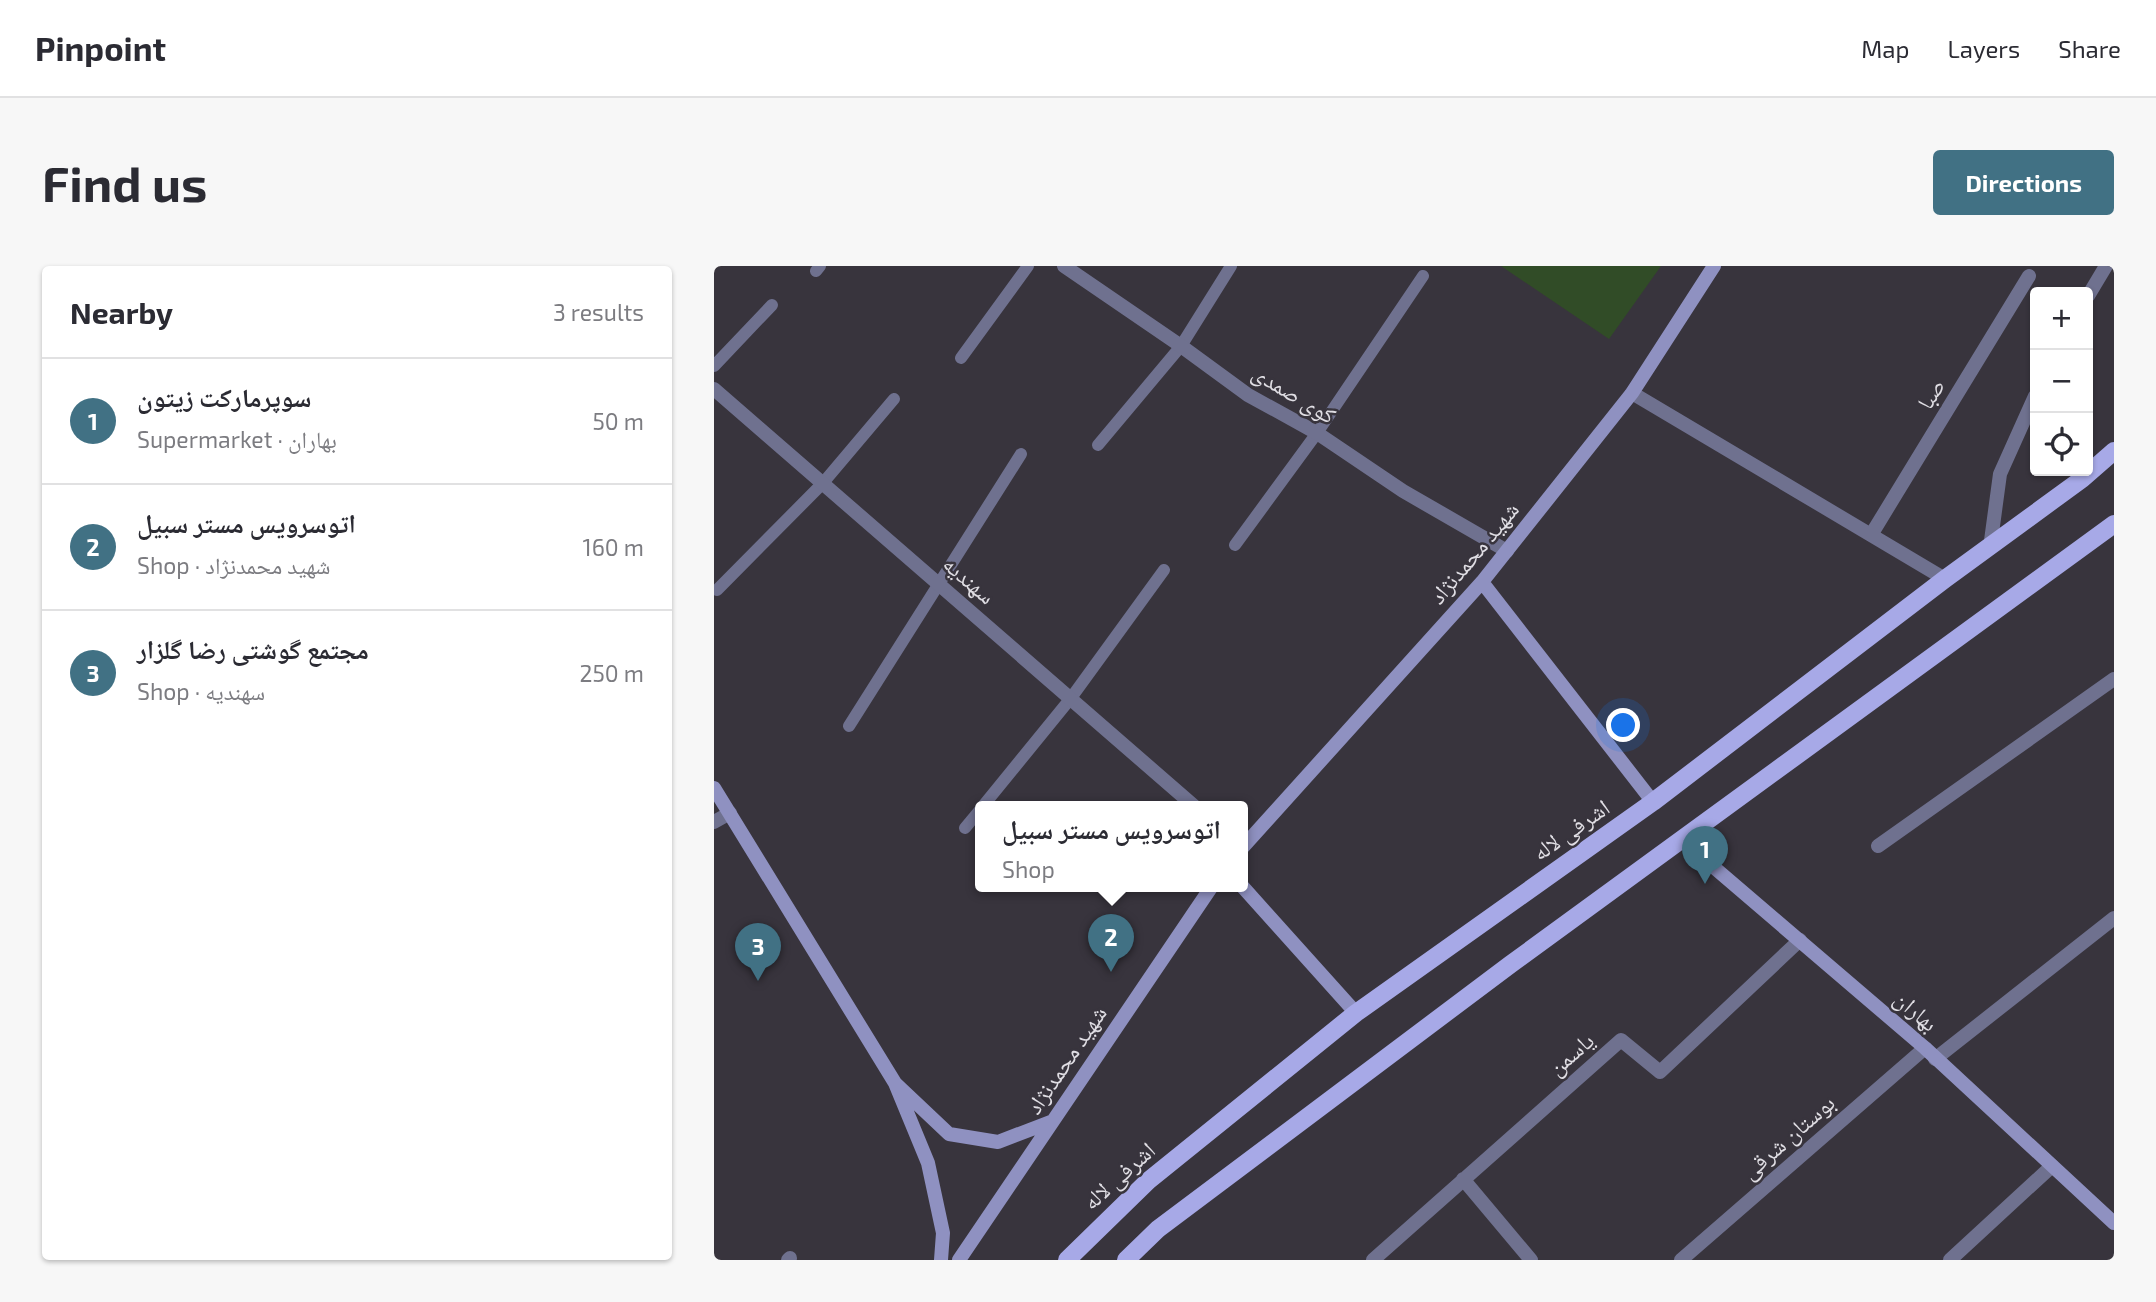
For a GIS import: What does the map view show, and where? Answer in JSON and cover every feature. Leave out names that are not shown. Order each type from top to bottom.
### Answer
[{"type":"main road","name":"شهید محمدنژاد","points":[[1248,841],[1482,582],[1632,393],[1714,266]]},
{"type":"main road","name":"اشرفی لاله","points":[[1067,1260],[1148,1181],[1356,1013],[1653,802],[1945,579],[2082,479],[2114,452]]},
{"type":"main road","points":[[1126,1260],[1158,1230],[1511,964],[2114,524]]},
{"type":"main road","points":[[1482,582],[1653,802]]},
{"type":"main road","points":[[714,788],[895,1083],[928,1163],[943,1233],[941,1260]]},
{"type":"main road","name":"بهاران","points":[[1682,839],[1925,1048],[2114,1223]]},
{"type":"main road","name":"شهید محمدنژاد","points":[[958,1260],[1208,892]]},
{"type":"main road","points":[[1247,892],[1356,1013]]},
{"type":"main road","points":[[895,1083],[948,1134],[998,1142],[1053,1121]]},
{"type":"street","name":"کوی صمدی","points":[[1064,266],[1248,395],[1317,433],[1403,491],[1507,551]]},
{"type":"street","points":[[2093,288],[2106,266]]},
{"type":"street","name":"صبا","points":[[1871,535],[2029,276]]},
{"type":"street","name":"سهندیه","points":[[714,389],[1188,801]]},
{"type":"street","points":[[1632,393],[1945,579]]},
{"type":"street","points":[[1990,548],[2000,474],[2030,407]]},
{"type":"street","points":[[1878,846],[2114,679]]},
{"type":"street","points":[[714,822],[730,813]]},
{"type":"street","points":[[1936,1059],[2114,918]]},
{"type":"street","name":"یاسمن","points":[[1463,1179],[1621,1040],[1660,1072],[1800,940]]},
{"type":"street","name":"بوستان شرقی","points":[[1681,1260],[1925,1048]]},
{"type":"street","points":[[1950,1260],[2052,1166]]},
{"type":"street","points":[[1373,1260],[1463,1179],[1531,1260]]},
{"type":"lane","points":[[961,358],[1028,266]]},
{"type":"lane","points":[[1098,445],[1181,346],[1231,266]]},
{"type":"lane","points":[[1234,545],[1317,433],[1423,276]]},
{"type":"lane","points":[[714,366],[772,305]]},
{"type":"lane","points":[[717,590],[823,483],[894,399]]},
{"type":"lane","points":[[849,726],[1021,453]]},
{"type":"lane","points":[[987,801],[1071,698],[1164,570]]},
{"type":"lane","points":[[965,828],[975,816]]},
{"type":"green space","points":[[1501,266],[1661,266],[1609,339]]},
{"type":"place","name":"سوپرمارکت زیتون","points":[[1705,884]]},
{"type":"place","name":"اتوسرویس مستر سبیل","points":[[1111,972]]},
{"type":"place","name":"مجتمع گوشتی رضا گلزار","points":[[758,981]]}]
